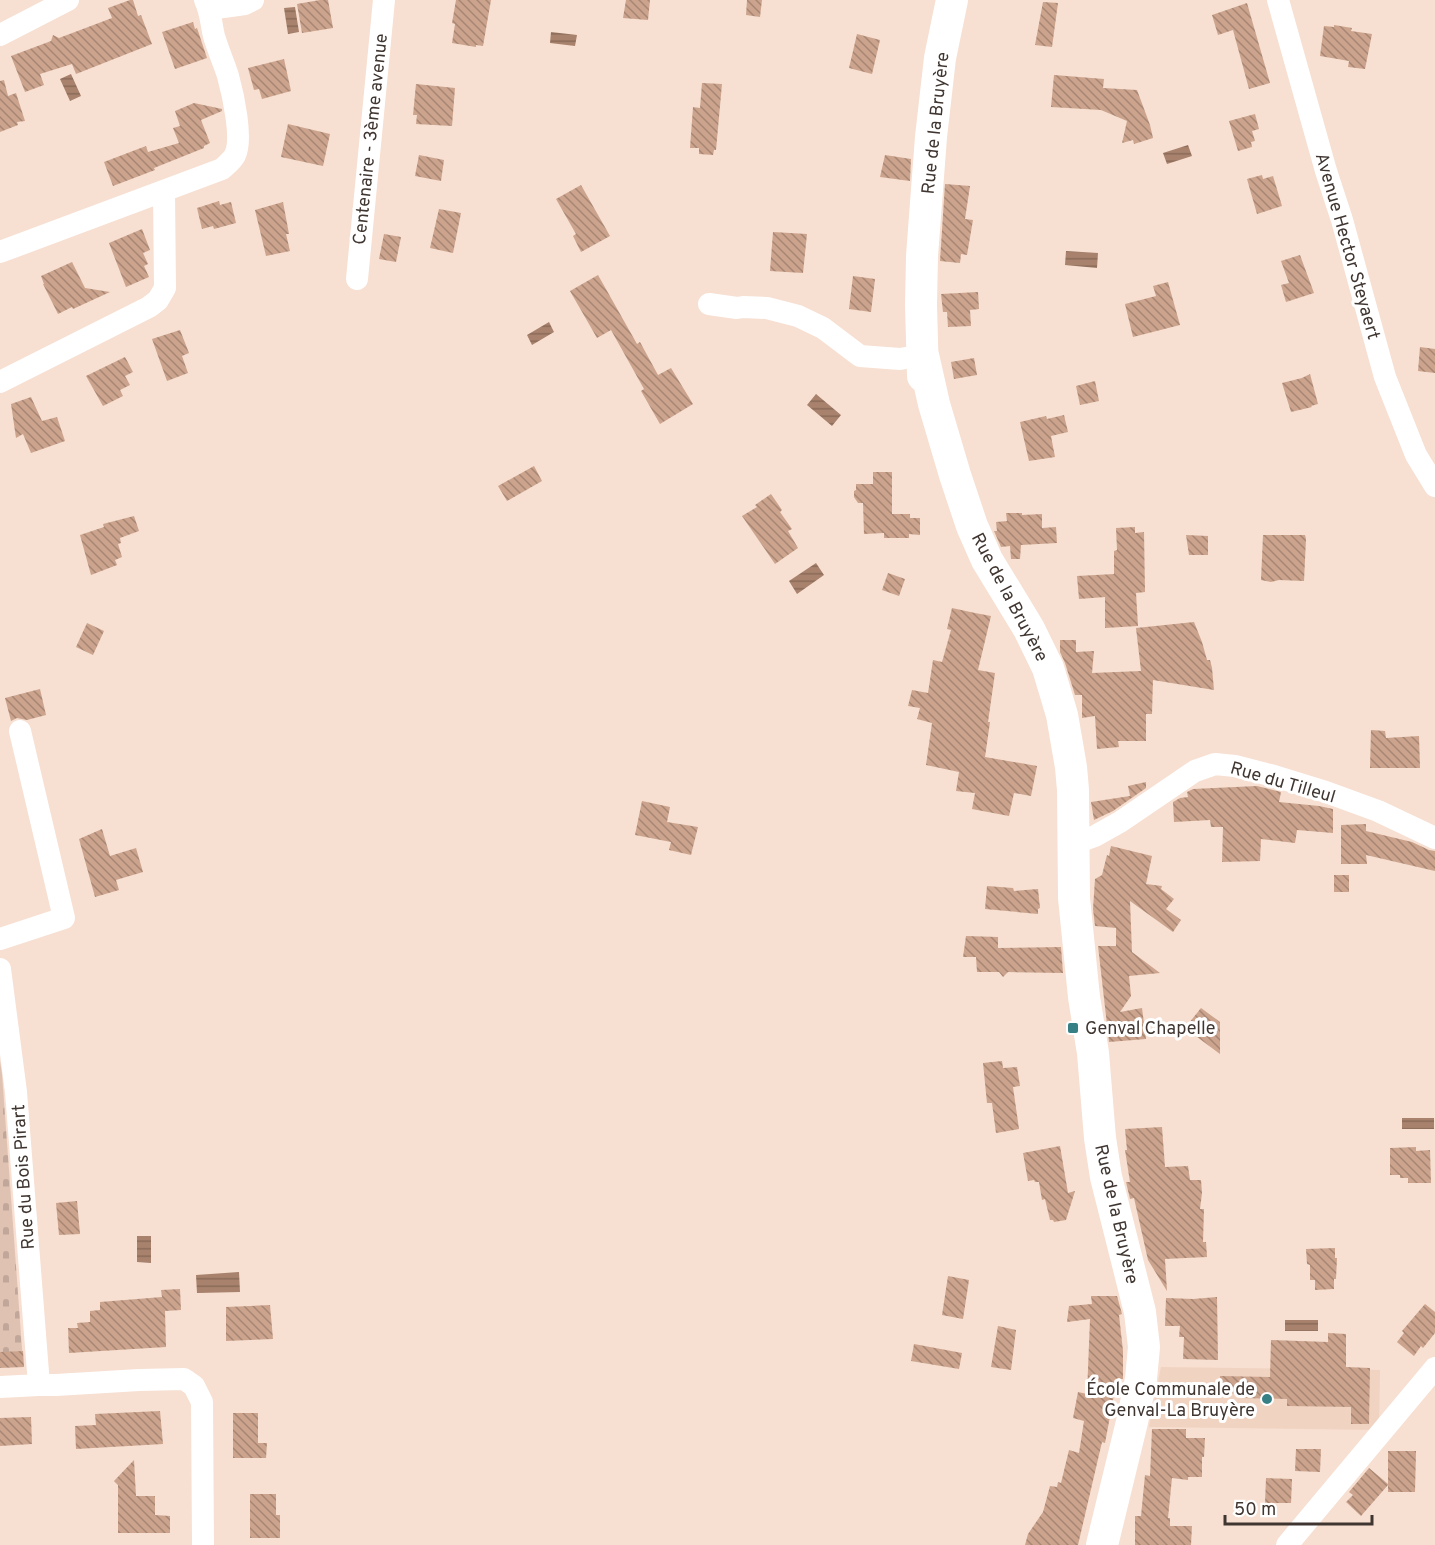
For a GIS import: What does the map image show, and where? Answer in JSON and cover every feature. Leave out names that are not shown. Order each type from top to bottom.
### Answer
[{"type":"main road","name":"Rue de la Bruyère","points":[[952,0],[940,58],[931,137],[922,256],[923,378],[950,506],[967,555],[1018,639],[1036,678],[1055,749],[1073,844],[1076,918],[1084,997],[1093,1053],[1100,1138],[1106,1176],[1140,1312],[1143,1347],[1141,1379],[1102,1545]]},
{"type":"street","points":[[0,35],[69,0]]},
{"type":"street","points":[[0,252],[222,169],[235,155],[238,141],[236,115],[228,76],[214,36],[207,5],[244,4],[253,0]]},
{"type":"street","name":"Centenaire - 3ème avenue","points":[[357,279],[384,0]]},
{"type":"street","name":"Avenue Hector Steyaert","points":[[1278,0],[1385,376],[1416,455],[1435,486]]},
{"type":"street","points":[[0,382],[149,307],[158,300],[165,288],[164,191]]},
{"type":"street","points":[[709,304],[767,309],[798,316],[823,328],[860,356],[900,359],[922,355]]},
{"type":"street","points":[[0,939],[64,918],[20,731]]},
{"type":"street","name":"Rue du Tilleul","points":[[1073,844],[1095,836],[1120,822],[1195,771],[1215,764],[1245,768],[1326,792],[1378,811],[1435,838]]},
{"type":"street","name":"Rue du Bois Pirart","points":[[0,969],[16,1092],[39,1384]]},
{"type":"street","points":[[1287,1545],[1435,1368]]},
{"type":"street","points":[[0,1387],[184,1379],[194,1386],[202,1402],[203,1545]]},
{"type":"shaded area","points":[[295,7],[299,32],[288,34],[284,8]]},
{"type":"shaded area","points":[[551,32],[577,35],[575,46],[550,43]]},
{"type":"shaded area","points":[[71,74],[81,96],[70,101],[60,79]]},
{"type":"shaded area","points":[[1188,145],[1192,156],[1167,164],[1163,153]]},
{"type":"shaded area","points":[[1066,251],[1098,253],[1097,268],[1065,265]]},
{"type":"shaded area","points":[[549,322],[554,332],[532,345],[527,335]]},
{"type":"shaded area","points":[[816,394],[841,415],[832,426],[807,405]]},
{"type":"shaded area","points":[[816,563],[824,575],[797,594],[789,581]]},
{"type":"shaded area","points":[[1402,1118],[1434,1118],[1434,1129],[1402,1129]]},
{"type":"shaded area","points":[[137,1236],[151,1236],[151,1263],[137,1262]]},
{"type":"shaded area","points":[[239,1272],[240,1292],[197,1293],[196,1275]]},
{"type":"shaded area","points":[[1285,1320],[1318,1320],[1318,1331],[1285,1331]]},
{"type":"shaded area","name":"École Communale de Genval-La Bruyère","points":[[1161,1367],[1380,1370],[1379,1430],[1149,1427]]},
{"type":"green space","points":[[0,1061],[2,1074],[23,1362],[0,1362]]},
{"type":"building","points":[[133,0],[138,16],[141,15],[152,44],[76,74],[72,64],[40,74],[44,85],[25,92],[11,56],[51,41],[53,35],[59,38],[112,18],[108,8]]},
{"type":"building","points":[[328,0],[333,28],[302,33],[297,4]]},
{"type":"building","points":[[456,0],[491,0],[483,46],[452,43],[455,24],[452,23]]},
{"type":"building","points":[[626,0],[650,0],[648,20],[623,18]]},
{"type":"building","points":[[747,0],[762,0],[760,17],[746,15]]},
{"type":"building","points":[[1043,2],[1058,3],[1052,47],[1035,45]]},
{"type":"building","points":[[1247,3],[1270,83],[1249,89],[1233,30],[1218,35],[1212,15]]},
{"type":"building","points":[[193,22],[207,58],[175,69],[162,32]]},
{"type":"building","points":[[1334,25],[1352,28],[1351,31],[1372,34],[1365,69],[1348,67],[1349,61],[1320,56],[1324,26],[1334,27]]},
{"type":"building","points":[[857,34],[880,40],[872,74],[849,68]]},
{"type":"building","points":[[284,59],[291,91],[262,99],[259,89],[254,90],[248,68]]},
{"type":"building","points":[[1054,75],[1104,79],[1103,88],[1137,90],[1153,138],[1134,144],[1133,140],[1122,143],[1127,121],[1101,110],[1051,107]]},
{"type":"building","points":[[4,80],[8,96],[16,93],[25,121],[17,122],[18,125],[0,132],[0,81]]},
{"type":"building","points":[[702,83],[722,84],[716,150],[713,155],[699,154],[699,148],[690,148],[693,107],[700,108]]},
{"type":"building","points":[[416,84],[455,88],[452,126],[416,124],[417,115],[413,115]]},
{"type":"building","points":[[194,103],[222,109],[201,120],[210,143],[204,148],[154,168],[155,170],[113,186],[104,162],[146,146],[148,152],[179,143],[173,128],[180,126],[175,111]]},
{"type":"building","points":[[1255,114],[1259,129],[1252,131],[1255,141],[1251,142],[1252,147],[1238,151],[1229,121]]},
{"type":"building","points":[[288,124],[330,134],[323,166],[281,157]]},
{"type":"building","points":[[419,155],[444,160],[441,181],[415,176]]},
{"type":"building","points":[[885,155],[911,159],[910,181],[880,177]]},
{"type":"building","points":[[1262,175],[1263,179],[1273,176],[1282,206],[1257,214],[1247,179]]},
{"type":"building","points":[[945,184],[970,186],[965,219],[973,220],[967,255],[961,254],[960,263],[940,261]]},
{"type":"building","points":[[581,185],[610,236],[581,252],[573,236],[576,234],[556,199]]},
{"type":"building","points":[[219,201],[220,205],[231,202],[236,223],[214,229],[213,226],[202,229],[197,208]]},
{"type":"building","points":[[283,202],[290,251],[266,256],[255,210]]},
{"type":"building","points":[[439,209],[461,213],[453,253],[430,248]]},
{"type":"building","points":[[142,229],[150,250],[143,253],[148,264],[144,266],[149,277],[126,287],[109,243]]},
{"type":"building","points":[[773,232],[807,234],[803,273],[770,271]]},
{"type":"building","points":[[384,234],[401,237],[396,262],[379,259]]},
{"type":"building","points":[[1300,255],[1314,293],[1286,302],[1281,285],[1289,283],[1281,261]]},
{"type":"building","points":[[72,262],[85,288],[110,292],[58,314],[41,276]]},
{"type":"building","points":[[598,275],[637,344],[640,342],[658,375],[671,368],[693,404],[660,424],[641,391],[644,389],[611,330],[597,338],[570,291]]},
{"type":"building","points":[[853,276],[875,279],[871,312],[849,309]]},
{"type":"building","points":[[1168,282],[1180,325],[1133,337],[1125,304],[1156,296],[1153,286]]},
{"type":"building","points":[[978,292],[979,309],[970,310],[971,326],[948,327],[947,312],[943,312],[941,294]]},
{"type":"building","points":[[180,330],[189,353],[182,356],[188,373],[167,381],[152,339]]},
{"type":"building","points":[[1420,347],[1435,349],[1435,373],[1418,371]]},
{"type":"building","points":[[125,357],[133,372],[125,376],[130,385],[120,390],[123,396],[103,406],[86,376]]},
{"type":"building","points":[[974,358],[977,375],[954,379],[951,362]]},
{"type":"building","points":[[1310,374],[1318,404],[1291,412],[1282,383]]},
{"type":"building","points":[[1095,381],[1099,401],[1080,405],[1076,386]]},
{"type":"building","points":[[31,397],[42,421],[57,417],[65,441],[31,453],[23,434],[16,438],[11,404]]},
{"type":"building","points":[[1064,415],[1068,432],[1051,436],[1055,457],[1029,461],[1020,422],[1046,416],[1047,419]]},
{"type":"building","points":[[534,466],[542,481],[507,501],[498,486]]},
{"type":"building","points":[[873,472],[892,472],[892,514],[910,514],[910,518],[920,518],[920,535],[909,534],[909,538],[884,538],[884,533],[864,534],[863,503],[858,503],[854,497],[854,491],[856,484],[873,484]]},
{"type":"building","points":[[771,494],[792,529],[788,531],[798,548],[775,564],[742,516],[757,507],[755,505]]},
{"type":"building","points":[[1006,513],[1042,514],[1042,528],[1056,527],[1057,543],[1021,545],[1020,559],[1011,559],[1010,546],[1001,547],[994,531],[997,531],[996,522],[1007,521]]},
{"type":"building","points":[[134,516],[139,531],[120,538],[121,543],[118,544],[122,557],[115,560],[117,565],[91,575],[80,535],[104,527],[103,524]]},
{"type":"building","points":[[1135,527],[1135,533],[1144,532],[1145,592],[1136,593],[1138,626],[1105,628],[1105,597],[1079,599],[1077,576],[1114,574],[1114,551],[1117,550],[1116,528]]},
{"type":"building","points":[[1186,535],[1208,536],[1208,555],[1189,555]]},
{"type":"building","points":[[1263,535],[1305,535],[1304,581],[1261,580]]},
{"type":"building","points":[[888,573],[905,579],[899,596],[882,590]]},
{"type":"building","points":[[952,608],[991,616],[978,670],[995,673],[985,757],[1037,766],[1031,796],[1014,793],[1009,816],[972,809],[975,793],[956,791],[959,772],[926,765],[932,723],[917,719],[920,708],[908,706],[912,690],[928,693],[933,660],[942,662],[951,630],[947,629]]},
{"type":"building","points":[[1194,622],[1207,660],[1210,660],[1214,690],[1153,680],[1152,714],[1146,714],[1146,741],[1118,741],[1119,747],[1097,749],[1095,716],[1082,718],[1082,695],[1075,695],[1060,652],[1060,640],[1076,640],[1076,652],[1094,651],[1092,673],[1141,671],[1136,628]]},
{"type":"building","points":[[87,623],[104,631],[93,655],[76,647]]},
{"type":"building","points":[[40,689],[46,715],[27,720],[17,718],[11,721],[5,698]]},
{"type":"building","points":[[1371,730],[1385,731],[1386,738],[1419,736],[1420,768],[1370,768]]},
{"type":"building","points":[[1146,782],[1146,788],[1113,811],[1094,820],[1091,802],[1130,796],[1128,786]]},
{"type":"building","points":[[1257,786],[1281,792],[1279,802],[1333,809],[1333,833],[1297,830],[1295,843],[1261,839],[1260,861],[1222,862],[1223,827],[1211,827],[1210,820],[1174,822],[1173,802],[1188,797],[1187,792],[1193,789]]},
{"type":"building","points":[[642,801],[670,807],[667,822],[698,827],[691,855],[669,850],[671,842],[635,835]]},
{"type":"building","points":[[1366,824],[1366,831],[1412,842],[1435,851],[1435,871],[1366,855],[1367,864],[1341,864],[1341,825]]},
{"type":"building","points":[[102,829],[110,856],[136,848],[143,872],[116,880],[119,890],[95,897],[79,839]]},
{"type":"building","points":[[1111,846],[1152,856],[1146,884],[1162,886],[1161,889],[1174,899],[1166,909],[1181,920],[1173,932],[1130,901],[1132,952],[1160,973],[1129,976],[1131,996],[1120,1012],[1142,1008],[1146,1039],[1109,1042],[1098,946],[1116,946],[1116,928],[1095,926],[1093,909],[1095,879],[1102,875]]},
{"type":"building","points":[[1334,875],[1349,875],[1349,892],[1334,892]]},
{"type":"building","points":[[987,886],[1013,888],[1014,891],[1038,889],[1040,908],[1038,914],[985,909]]},
{"type":"building","points":[[966,936],[998,937],[998,948],[1061,947],[1063,973],[1008,972],[1003,977],[999,972],[977,972],[976,957],[963,957]]},
{"type":"building","points":[[1201,1008],[1220,1022],[1220,1054],[1185,1028]]},
{"type":"building","points":[[1002,1061],[1003,1068],[1017,1067],[1020,1086],[1013,1087],[1019,1129],[996,1133],[992,1103],[987,1103],[983,1063]]},
{"type":"building","points":[[1162,1127],[1165,1167],[1188,1166],[1190,1180],[1201,1180],[1200,1209],[1204,1209],[1203,1242],[1206,1242],[1207,1257],[1165,1259],[1167,1291],[1148,1260],[1134,1198],[1130,1199],[1126,1182],[1130,1182],[1125,1150],[1127,1150],[1125,1129]]},
{"type":"building","points":[[1060,1146],[1068,1193],[1075,1191],[1066,1220],[1054,1222],[1050,1220],[1045,1199],[1042,1200],[1039,1182],[1028,1181],[1023,1153]]},
{"type":"building","points":[[1416,1147],[1416,1151],[1430,1150],[1431,1183],[1408,1183],[1408,1178],[1390,1175],[1390,1148]]},
{"type":"building","points":[[77,1201],[80,1234],[59,1235],[56,1203]]},
{"type":"building","points":[[1335,1248],[1335,1258],[1337,1258],[1334,1289],[1315,1290],[1315,1280],[1310,1280],[1310,1265],[1307,1264],[1306,1249]]},
{"type":"building","points":[[948,1276],[969,1280],[963,1319],[942,1315]]},
{"type":"building","points":[[180,1289],[181,1310],[165,1311],[166,1347],[69,1353],[68,1328],[78,1328],[77,1323],[90,1322],[90,1311],[100,1310],[100,1302],[162,1297],[161,1290]]},
{"type":"building","points":[[1091,1296],[1117,1296],[1122,1314],[1119,1315],[1123,1379],[1117,1379],[1105,1443],[1102,1442],[1078,1545],[1025,1545],[1028,1534],[1043,1512],[1050,1486],[1057,1487],[1058,1482],[1061,1483],[1069,1450],[1079,1453],[1084,1421],[1073,1418],[1078,1392],[1087,1394],[1090,1319],[1067,1322],[1069,1306],[1092,1304]]},
{"type":"building","points":[[1217,1297],[1218,1360],[1183,1359],[1184,1337],[1179,1337],[1180,1326],[1165,1326],[1166,1298]]},
{"type":"building","points":[[1425,1304],[1435,1312],[1435,1333],[1414,1356],[1397,1342],[1404,1333],[1402,1331]]},
{"type":"building","points":[[270,1305],[273,1339],[226,1341],[226,1307]]},
{"type":"building","points":[[998,1326],[1016,1330],[1011,1370],[991,1367]]},
{"type":"building","points":[[1328,1333],[1346,1334],[1346,1367],[1370,1368],[1369,1424],[1351,1424],[1351,1407],[1287,1406],[1287,1399],[1242,1398],[1245,1394],[1220,1393],[1220,1376],[1270,1377],[1271,1340],[1328,1342]]},
{"type":"building","points":[[914,1344],[962,1353],[959,1369],[911,1361]]},
{"type":"building","points":[[23,1351],[24,1367],[0,1368],[0,1352]]},
{"type":"building","points":[[160,1411],[163,1444],[76,1449],[75,1426],[96,1425],[95,1414]]},
{"type":"building","points":[[233,1413],[258,1413],[258,1443],[267,1443],[266,1458],[233,1458]]},
{"type":"building","points":[[31,1417],[32,1444],[0,1446],[0,1418]]},
{"type":"building","points":[[1152,1429],[1186,1429],[1186,1438],[1205,1438],[1202,1477],[1188,1477],[1188,1480],[1172,1478],[1168,1518],[1170,1518],[1170,1526],[1192,1526],[1191,1545],[1135,1545],[1135,1516],[1141,1516],[1145,1475],[1150,1476]]},
{"type":"building","points":[[1296,1449],[1321,1449],[1320,1472],[1295,1471]]},
{"type":"building","points":[[1388,1451],[1416,1451],[1415,1492],[1388,1492],[1388,1485],[1361,1516],[1346,1502],[1353,1495],[1349,1492],[1369,1468],[1388,1484]]},
{"type":"building","points":[[134,1460],[136,1496],[155,1496],[155,1515],[170,1516],[170,1533],[118,1533],[118,1485],[114,1481]]},
{"type":"building","points":[[1266,1478],[1292,1479],[1291,1503],[1265,1503]]},
{"type":"building","points":[[250,1494],[276,1494],[276,1515],[280,1515],[280,1538],[250,1538]]},
{"type":"place","name":"Genval Chapelle","points":[[1073,1028]]},
{"type":"place","name":"École Communale de Genval-La Bruyère","points":[[1267,1399]]}]
